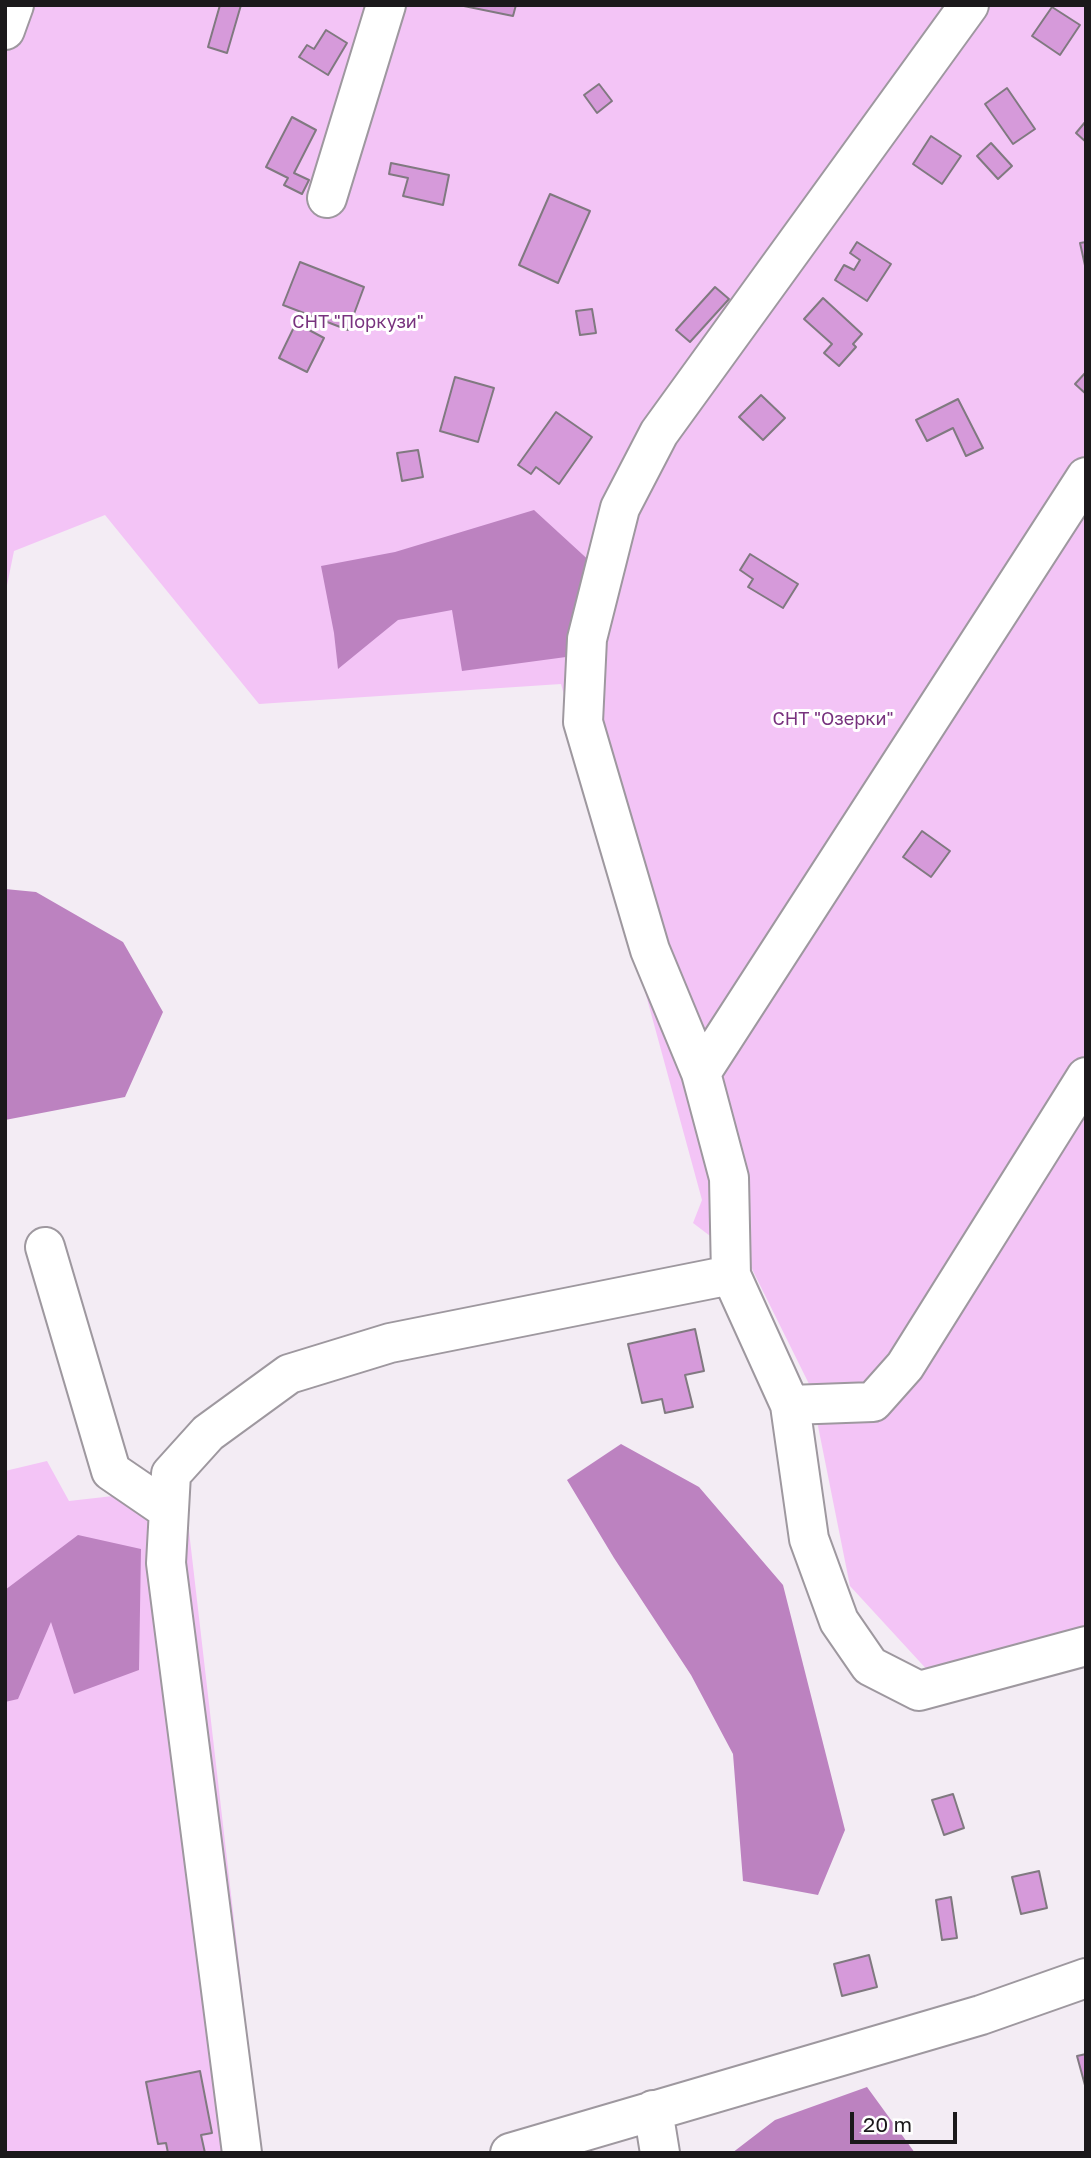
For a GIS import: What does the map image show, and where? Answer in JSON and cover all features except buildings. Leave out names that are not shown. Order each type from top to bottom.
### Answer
[{"type":"street","points":[[5,30],[14,5]]},
{"type":"street","points":[[327,198],[386,5]]},
{"type":"street","points":[[969,5],[659,433],[620,508],[587,639],[583,722],[650,950],[701,1073],[729,1178],[731,1275],[790,1405],[809,1539],[839,1621],[870,1665],[919,1691],[1086,1646]]},
{"type":"street","points":[[701,1073],[1086,477]]},
{"type":"street","points":[[790,1405],[873,1402],[905,1366],[1086,1077]]},
{"type":"street","points":[[44,1247],[111,1471],[169,1510]]},
{"type":"street","points":[[242,2153],[166,1563],[171,1475],[208,1433],[289,1374],[390,1343],[731,1275]]},
{"type":"street","points":[[510,2153],[981,2015],[1086,1978]]},
{"type":"street","points":[[653,2110],[660,2153]]},
{"type":"green space","points":[[5,5],[1086,5],[1086,1626],[931,1674],[850,1586],[810,1386],[751,1267],[693,1223],[702,1200],[561,684],[259,704],[105,515],[14,551],[5,595]]},
{"type":"green space","points":[[47,1461],[69,1501],[184,1488],[261,2153],[5,2153],[5,1471]]},
{"type":"shaded area","points":[[534,510],[594,565],[566,657],[462,671],[452,610],[398,620],[338,669],[321,566],[395,552]]},
{"type":"shaded area","points":[[5,889],[36,892],[123,942],[163,1012],[125,1097],[5,1120]]},
{"type":"shaded area","points":[[621,1444],[699,1487],[783,1585],[845,1830],[818,1895],[743,1881],[733,1754],[691,1675],[614,1558],[567,1480]]},
{"type":"shaded area","points":[[78,1535],[141,1549],[139,1670],[74,1694],[51,1622],[18,1699],[5,1702],[5,1590]]},
{"type":"shaded area","points":[[867,2087],[915,2153],[732,2153],[775,2120]]},
{"type":"park label","name":"СНТ \"Поркузи\"","points":[[358,322]]},
{"type":"park label","name":"СНТ \"Озерки\"","points":[[833,719]]}]
